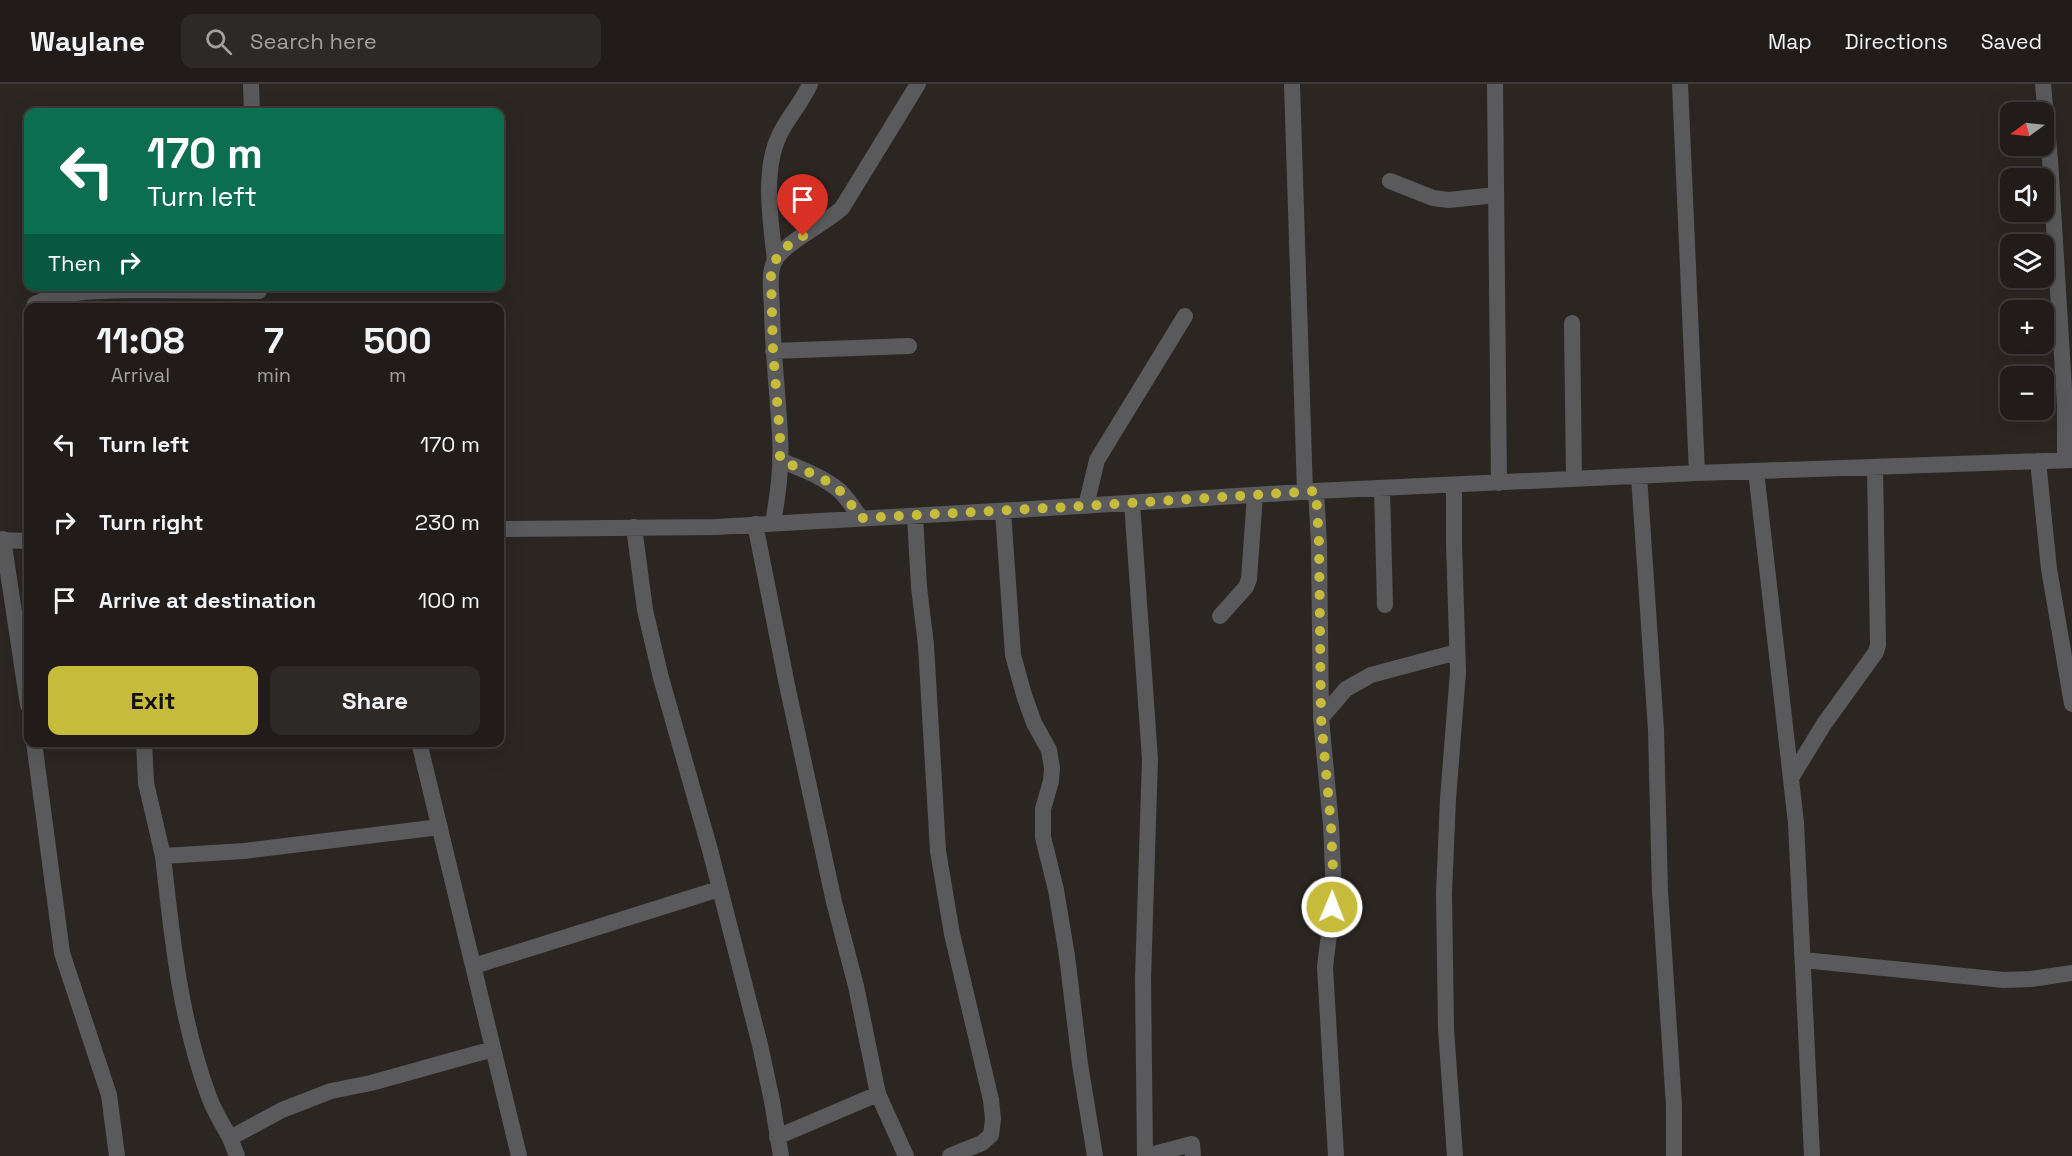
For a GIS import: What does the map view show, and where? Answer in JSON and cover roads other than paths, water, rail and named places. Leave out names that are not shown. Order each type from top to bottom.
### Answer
[{"type":"street","points":[[251,84],[252,108]]},
{"type":"street","points":[[775,261],[770,215],[770,165],[779,137],[810,84]]},
{"type":"street","points":[[773,523],[781,475],[773,351],[771,276],[775,261],[783,249],[830,219],[842,208],[918,84]]},
{"type":"street","points":[[1292,84],[1311,491],[1319,543],[1321,718],[1331,825],[1334,893],[1325,967],[1336,1156]]},
{"type":"street","points":[[1494,84],[1499,483]]},
{"type":"street","points":[[1680,84],[1697,473]]},
{"type":"street","points":[[504,529],[715,527],[1311,491],[1697,473],[2068,460],[2050,160],[2043,84]]},
{"type":"street","points":[[1390,181],[1432,198],[1449,200],[1496,195]]},
{"type":"street","points":[[37,303],[72,293],[118,291]]},
{"type":"street","points":[[165,291],[259,295]]},
{"type":"street","points":[[1086,506],[1097,460],[1185,316]]},
{"type":"street","points":[[1572,323],[1574,479]]},
{"type":"street","points":[[773,351],[909,346]]},
{"type":"street","points":[[780,460],[819,477],[835,487],[861,518]]},
{"type":"street","points":[[2038,461],[2049,569],[2072,704]]},
{"type":"street","points":[[1791,778],[1824,724],[1876,652],[1878,645],[1875,467]]},
{"type":"street","points":[[1755,471],[1796,823],[1812,1156]]},
{"type":"street","points":[[1639,476],[1656,730],[1661,922],[1674,1106],[1674,1156]]},
{"type":"street","points":[[1454,485],[1458,672],[1448,799],[1444,893],[1446,1029],[1455,1156]]},
{"type":"street","points":[[1382,488],[1385,605]]},
{"type":"street","points":[[1220,616],[1246,587],[1249,579],[1255,495]]},
{"type":"street","points":[[1132,503],[1150,759],[1143,979],[1146,1156],[1192,1144],[1193,1156]]},
{"type":"street","points":[[1003,511],[1013,655],[1030,713],[1049,750],[1053,768],[1043,809],[1043,837],[1056,890],[1067,956],[1080,1064],[1095,1156]]},
{"type":"street","points":[[915,516],[919,586],[926,645],[938,851],[952,934],[991,1100],[993,1119],[991,1135],[982,1143],[950,1156]]},
{"type":"street","points":[[755,524],[787,685],[834,902],[856,986],[878,1094],[906,1156]]},
{"type":"street","points":[[634,527],[645,610],[661,678],[710,850],[760,1045],[781,1156]]},
{"type":"street","points":[[24,541],[2,539],[24,679]]},
{"type":"street","points":[[1321,718],[1346,689],[1364,679],[1457,652]]},
{"type":"street","points":[[35,747],[63,953],[109,1095],[117,1156]]},
{"type":"street","points":[[144,747],[146,783],[163,856],[176,969],[189,1036],[209,1100],[237,1156]]},
{"type":"street","points":[[420,747],[519,1156]]},
{"type":"street","points":[[163,856],[244,851],[440,827]]},
{"type":"street","points":[[474,966],[719,889]]},
{"type":"street","points":[[1803,960],[2004,980],[2072,973]]},
{"type":"street","points":[[230,1138],[274,1114],[331,1091],[371,1083],[493,1049]]},
{"type":"street","points":[[777,1137],[878,1094]]}]
